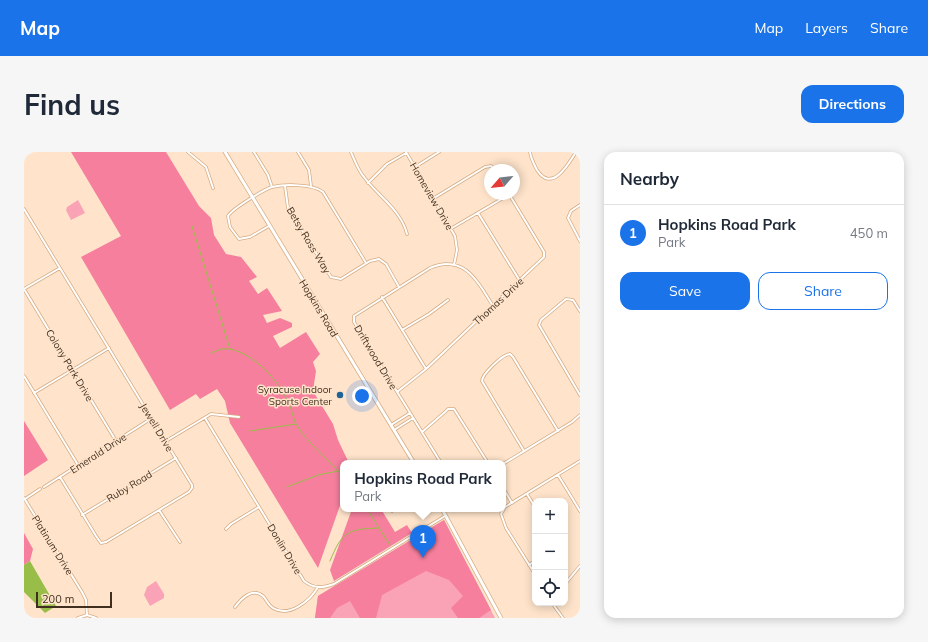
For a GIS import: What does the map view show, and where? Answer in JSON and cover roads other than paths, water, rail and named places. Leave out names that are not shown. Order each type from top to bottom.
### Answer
[{"type":"street","points":[[188,152],[206,167],[213,188]]},
{"type":"street","name":"Hopkins Road","points":[[225,152],[412,460]]},
{"type":"street","points":[[254,152],[268,175],[272,187]]},
{"type":"street","points":[[298,152],[309,170],[311,186]]},
{"type":"street","points":[[351,152],[360,172],[368,183],[399,216],[408,234]]},
{"type":"street","points":[[368,183],[387,164],[406,152]]},
{"type":"street","name":"Homeview Drive","points":[[406,152],[452,228],[457,242],[454,265]]},
{"type":"street","points":[[415,167],[440,152]]},
{"type":"street","points":[[530,152],[531,158],[540,173],[544,177],[550,178],[559,175],[576,152]]},
{"type":"street","points":[[434,198],[484,168]]},
{"type":"street","name":"Betsy Ross Way","points":[[285,186],[288,208],[331,277],[341,279],[366,263]]},
{"type":"street","points":[[269,226],[244,239],[236,237],[227,221],[228,214],[272,187],[311,186],[323,192],[366,263],[374,260],[384,262],[399,287]]},
{"type":"street","points":[[452,228],[499,200]]},
{"type":"street","name":"Thomas Drive","points":[[397,392],[426,369],[541,261],[544,252],[513,200]]},
{"type":"street","points":[[580,205],[571,210],[569,214],[569,223],[580,241]]},
{"type":"street","name":"Jewell Drive","points":[[24,209],[166,441],[192,488],[189,492],[104,543],[99,542],[60,477]]},
{"type":"street","points":[[478,213],[520,281]]},
{"type":"street","name":"Driftwood Drive","points":[[439,460],[353,318],[356,313],[434,266],[454,265],[472,274],[493,306]]},
{"type":"street","points":[[24,289],[60,268]]},
{"type":"street","name":"Colony Park Drive","points":[[24,289],[116,441]]},
{"type":"street","points":[[382,297],[426,369]]},
{"type":"street","points":[[580,311],[573,300],[569,298],[561,302],[542,320],[539,325],[580,395]]},
{"type":"street","points":[[402,330],[429,314],[448,300]]},
{"type":"street","points":[[34,393],[109,348]]},
{"type":"street","points":[[524,451],[482,381],[484,374],[505,355],[510,354],[558,431]]},
{"type":"street","points":[[24,376],[78,465]]},
{"type":"street","points":[[422,432],[448,409],[454,409],[486,460]]},
{"type":"street","points":[[166,441],[214,413],[239,417]]},
{"type":"street","points":[[391,425],[410,413]]},
{"type":"street","points":[[506,462],[558,431],[580,414]]},
{"type":"street","name":"Emerald Drive","points":[[44,487],[152,418]]},
{"type":"street","name":"Donlin Drive","points":[[205,418],[304,581],[318,587]]},
{"type":"street","points":[[394,430],[413,418]]},
{"type":"street","name":"Ruby Road","points":[[82,514],[176,458]]},
{"type":"street","points":[[506,508],[580,461]]},
{"type":"street","points":[[558,475],[580,511]]},
{"type":"street","points":[[24,499],[40,489]]},
{"type":"street","points":[[506,493],[512,503]]},
{"type":"street","points":[[527,494],[532,502]]},
{"type":"street","name":"Platinum Drive","points":[[24,499],[82,592],[86,600],[87,615]]},
{"type":"street","points":[[226,529],[231,524],[259,507]]},
{"type":"street","points":[[159,510],[180,542]]},
{"type":"street","points":[[444,512],[501,618]]},
{"type":"street","points":[[503,512],[502,518],[532,570]]},
{"type":"street","points":[[235,607],[241,599],[248,595],[257,594],[262,596],[275,610],[286,612],[310,600],[318,587],[334,584],[446,516]]},
{"type":"street","points":[[568,580],[580,566]]},
{"type":"street","points":[[554,606],[563,618]]},
{"type":"street","points":[[78,618],[87,615],[96,618]]},
{"type":"waterway","points":[[192,226],[230,349],[248,356],[273,378],[285,395],[296,424],[312,445],[340,474]]},
{"type":"waterway","points":[[211,353],[221,349],[230,349]]},
{"type":"waterway","points":[[250,431],[296,424]]},
{"type":"waterway","points":[[287,487],[318,475],[338,471]]},
{"type":"waterway","points":[[369,512],[390,545]]},
{"type":"waterway","points":[[330,561],[338,544],[347,534],[353,531],[379,528]]},
{"type":"place","name":"Syracuse Indoor Sports Center","points":[[340,395]]},
{"type":"place","name":"Hopkins Road Park","points":[[423,558]]}]
